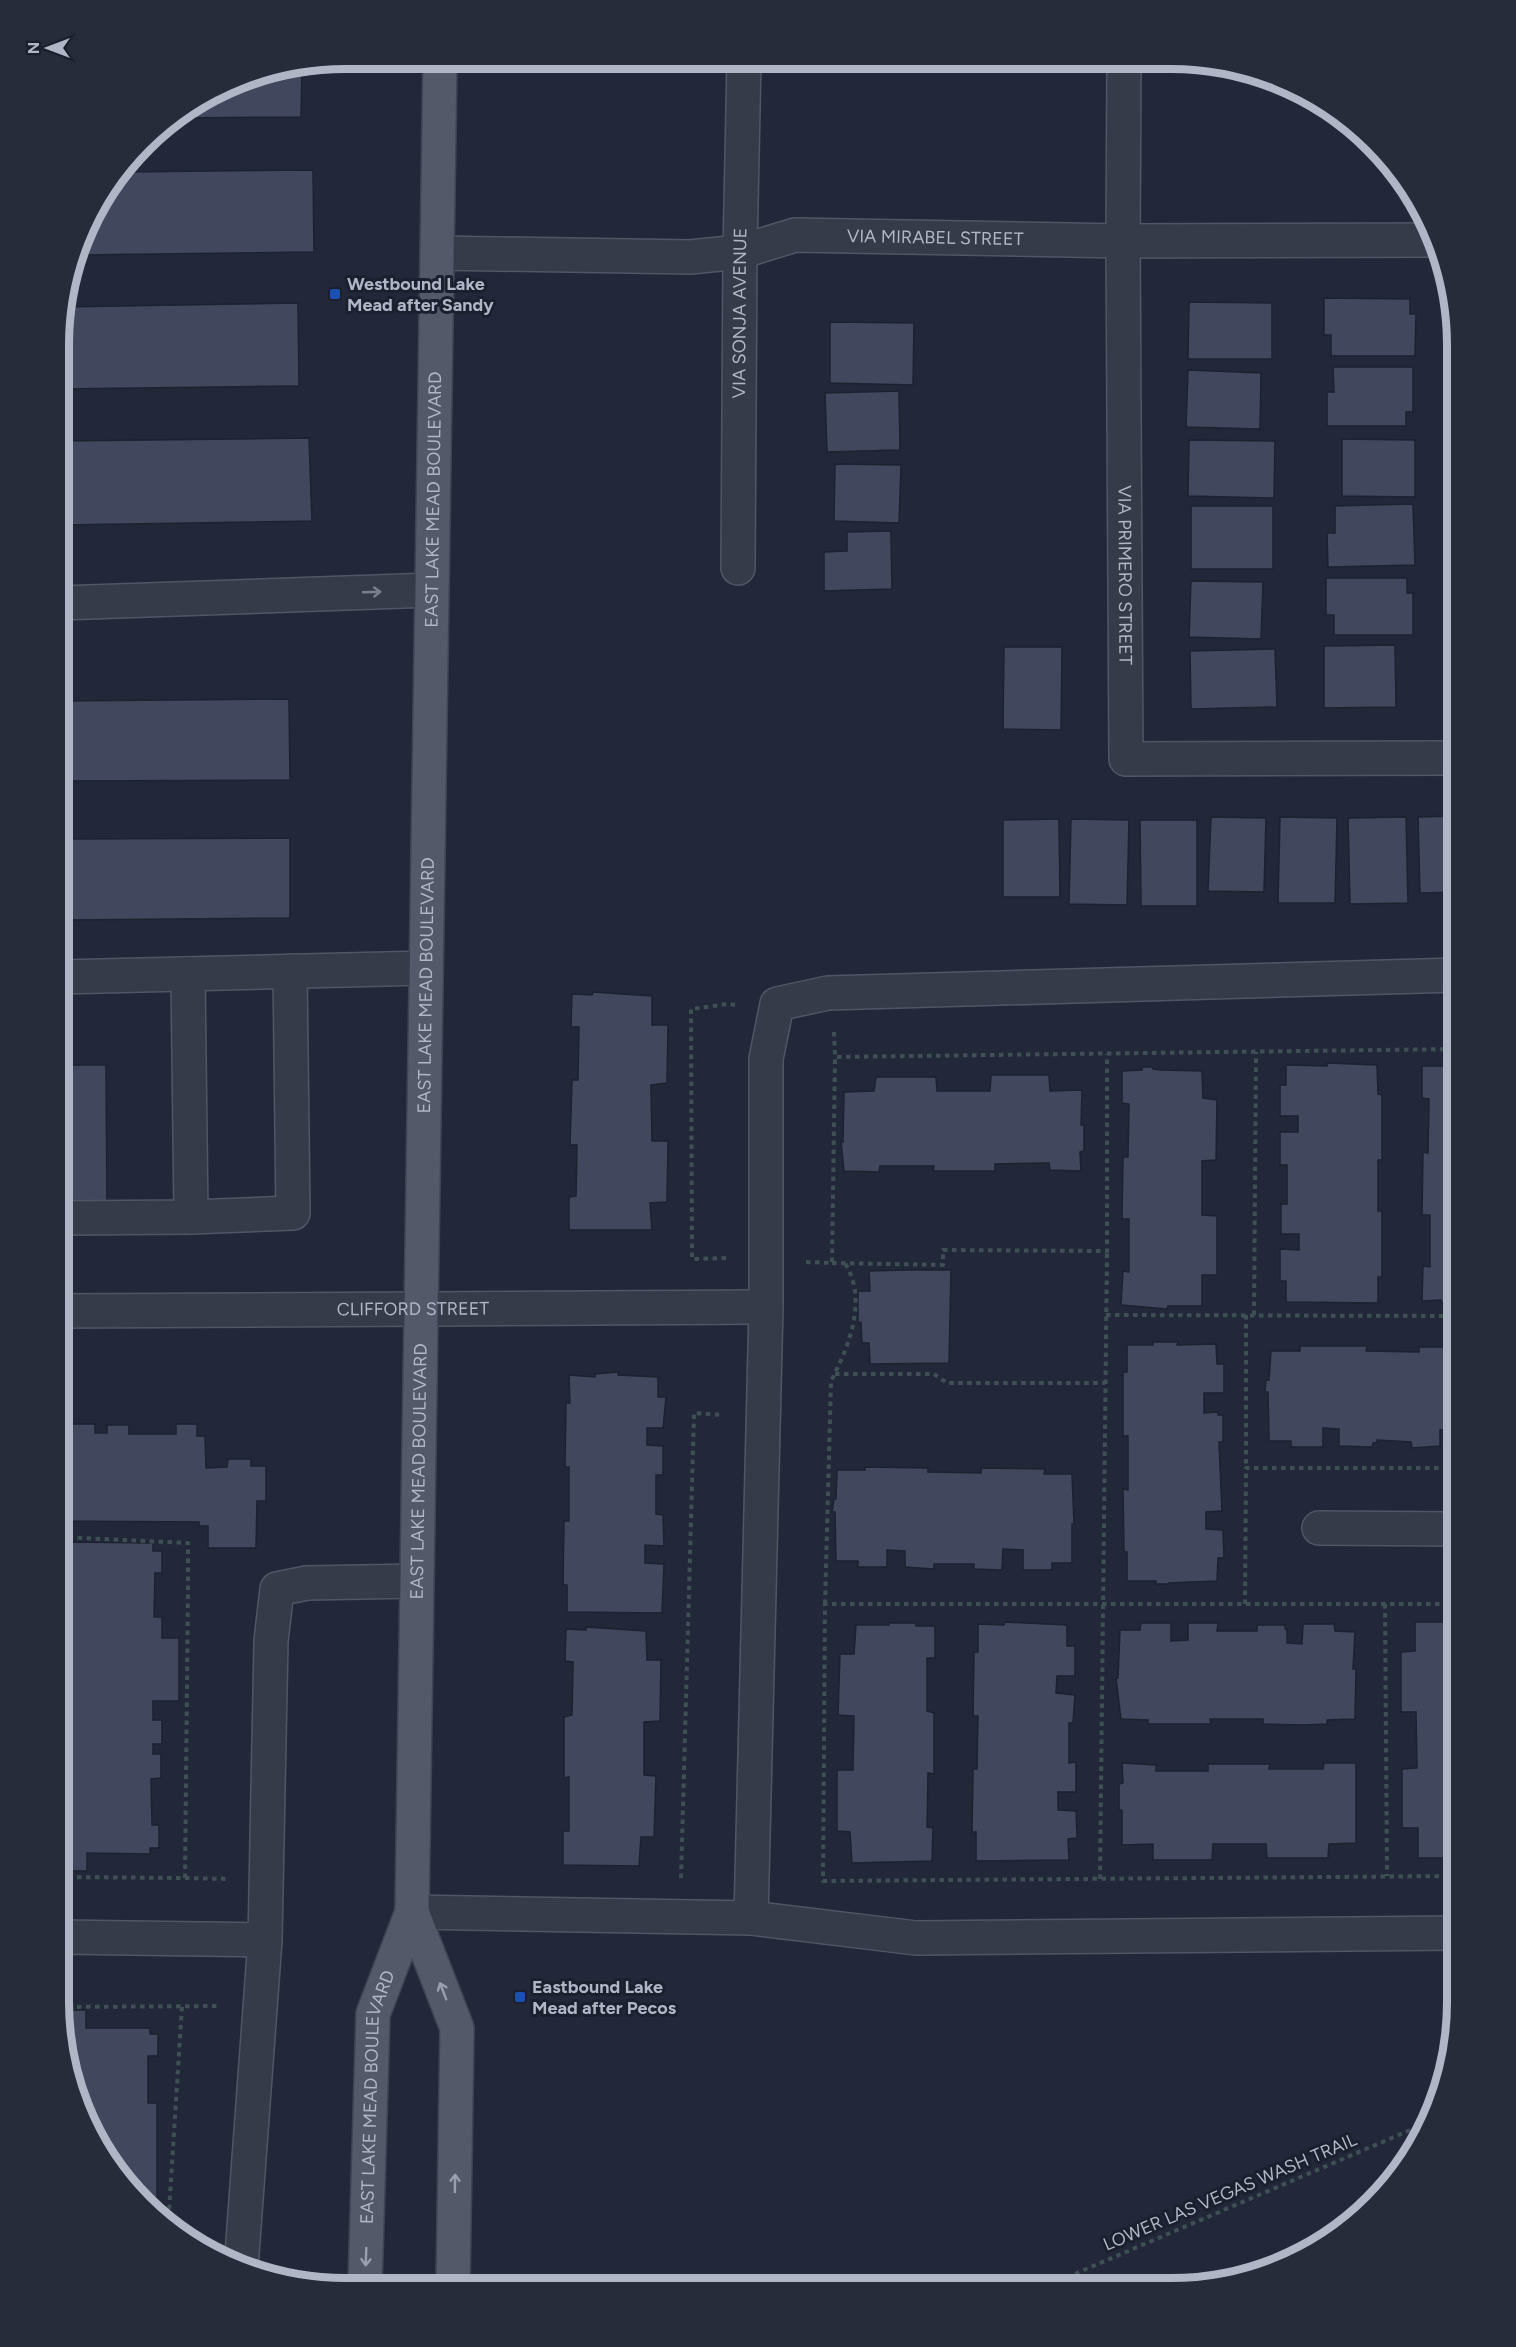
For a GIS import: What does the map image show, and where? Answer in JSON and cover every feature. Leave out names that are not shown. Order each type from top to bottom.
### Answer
[{"type":"main road","name":"EAST LAKE MEAD BOULEVARD","points":[[365,2278],[373,2014],[412,1912],[440,69]]},
{"type":"main road","name":"EAST LAKE MEAD BOULEVARD","points":[[412,1912],[457,2028],[453,2278]]},
{"type":"street","name":"VIA SONJA AVENUE","points":[[738,568],[744,69]]},
{"type":"street","name":"VIA PRIMERO STREET","points":[[1124,69],[1126,759],[1447,758]]},
{"type":"street","name":"VIA MIRABEL STREET","points":[[437,254],[690,257],[740,252],[795,235],[1123,241],[1426,240]]},
{"type":"street","points":[[69,603],[432,590]]},
{"type":"street","points":[[69,977],[426,968]]},
{"type":"street","points":[[69,1218],[293,1213],[290,971]]},
{"type":"street","points":[[188,974],[190,1217]]},
{"type":"street","points":[[751,1918],[766,1307],[766,1059],[777,1004],[834,993],[1447,975]]},
{"type":"street","name":"CLIFFORD STREET","points":[[69,1311],[766,1307]]},
{"type":"street","points":[[1319,1528],[1447,1529]]},
{"type":"street","points":[[242,2258],[265,1940],[271,1641],[277,1588],[307,1582],[417,1581]]},
{"type":"street","points":[[412,1912],[751,1918],[916,1938],[1447,1933]]},
{"type":"street","points":[[69,1937],[265,1940]]},
{"type":"path","points":[[832,1263],[834,993]]},
{"type":"path","points":[[775,1012],[728,1004],[691,1009],[692,1258],[943,1264],[943,1250],[1107,1251]]},
{"type":"path","points":[[835,1057],[1447,1049]]},
{"type":"path","points":[[1254,1315],[1256,1052]]},
{"type":"path","points":[[1100,1880],[1107,1054]]},
{"type":"path","points":[[845,1263],[850,1271],[855,1313],[831,1381],[825,1604],[823,1881],[1447,1876]]},
{"type":"path","points":[[1106,1315],[1447,1316]]},
{"type":"path","points":[[1246,1315],[1246,1467]]},
{"type":"path","points":[[835,1374],[934,1374],[947,1383],[1105,1383]]},
{"type":"path","points":[[680,1917],[694,1413],[763,1416]]},
{"type":"path","points":[[69,1537],[188,1543],[185,1878],[69,1877]]},
{"type":"path","points":[[825,1604],[1447,1605]]},
{"type":"path","points":[[1384,1604],[1388,1876]]},
{"type":"path","points":[[69,2007],[260,2006]]},
{"type":"path","points":[[169,2215],[182,2007]]},
{"type":"path","name":"LOWER LAS VEGAS WASH TRAIL","points":[[1065,2278],[1417,2127]]},
{"type":"building","points":[[302,72],[301,117],[187,118],[239,90],[273,78]]},
{"type":"building","points":[[313,170],[314,252],[84,255],[97,223],[115,191],[130,172]]},
{"type":"building","points":[[1324,298],[1410,299],[1410,314],[1416,314],[1415,356],[1331,356],[1331,335],[1324,335]]},
{"type":"building","points":[[1189,302],[1272,303],[1272,359],[1188,359]]},
{"type":"building","points":[[298,303],[299,386],[69,389],[71,307]]},
{"type":"building","points":[[830,322],[914,323],[913,385],[830,383]]},
{"type":"building","points":[[1333,367],[1413,367],[1413,412],[1406,412],[1406,426],[1327,426],[1327,392],[1334,392]]},
{"type":"building","points":[[1188,370],[1261,373],[1260,429],[1186,427]]},
{"type":"building","points":[[899,391],[900,450],[827,452],[825,393]]},
{"type":"building","points":[[309,438],[312,521],[69,525],[69,441]]},
{"type":"building","points":[[1342,439],[1415,440],[1415,497],[1342,496]]},
{"type":"building","points":[[1189,440],[1275,441],[1274,498],[1188,496]]},
{"type":"building","points":[[835,464],[901,465],[899,523],[834,521]]},
{"type":"building","points":[[1413,504],[1415,565],[1328,567],[1327,533],[1335,533],[1335,506]]},
{"type":"building","points":[[1191,506],[1273,506],[1273,569],[1191,569]]},
{"type":"building","points":[[891,531],[892,589],[824,591],[824,552],[847,551],[847,532]]},
{"type":"building","points":[[1326,578],[1407,578],[1407,593],[1413,593],[1413,635],[1334,635],[1334,615],[1326,615]]},
{"type":"building","points":[[1191,581],[1263,582],[1261,639],[1189,637]]},
{"type":"building","points":[[1395,645],[1396,707],[1324,708],[1324,646]]},
{"type":"building","points":[[1004,647],[1062,647],[1061,730],[1003,729]]},
{"type":"building","points":[[1275,649],[1277,707],[1191,709],[1190,651]]},
{"type":"building","points":[[289,699],[290,780],[69,781],[69,701]]},
{"type":"building","points":[[1447,816],[1447,892],[1420,893],[1418,817]]},
{"type":"building","points":[[1211,817],[1266,818],[1264,892],[1208,891]]},
{"type":"building","points":[[1280,817],[1337,818],[1335,903],[1278,903]]},
{"type":"building","points":[[1406,817],[1408,903],[1350,904],[1348,818]]},
{"type":"building","points":[[1059,819],[1060,897],[1003,897],[1003,820]]},
{"type":"building","points":[[1071,819],[1129,820],[1127,905],[1069,904]]},
{"type":"building","points":[[1140,820],[1197,820],[1197,906],[1141,906]]},
{"type":"building","points":[[290,838],[290,918],[69,920],[69,839]]},
{"type":"building","points":[[593,992],[652,996],[652,1025],[668,1025],[667,1083],[651,1085],[652,1141],[668,1141],[667,1202],[650,1203],[652,1230],[569,1230],[569,1197],[576,1196],[577,1145],[570,1145],[572,1080],[578,1080],[579,1027],[571,1027],[572,994],[592,995]]},
{"type":"building","points":[[1327,1063],[1377,1065],[1378,1094],[1382,1095],[1382,1160],[1378,1160],[1378,1211],[1382,1211],[1382,1277],[1378,1277],[1378,1303],[1286,1302],[1286,1281],[1280,1281],[1280,1249],[1299,1250],[1299,1234],[1281,1234],[1281,1204],[1287,1204],[1287,1165],[1280,1165],[1280,1132],[1298,1132],[1298,1116],[1280,1116],[1280,1085],[1286,1085],[1286,1065],[1327,1066]]},
{"type":"building","points":[[69,1065],[106,1065],[107,1210],[69,1211]]},
{"type":"building","points":[[1422,1066],[1447,1066],[1447,1303],[1442,1303],[1441,1300],[1422,1301],[1423,1266],[1430,1267],[1430,1215],[1422,1215],[1423,1152],[1428,1153],[1429,1099],[1422,1098]]},
{"type":"building","points":[[1142,1067],[1202,1071],[1203,1098],[1217,1100],[1216,1160],[1202,1161],[1202,1215],[1217,1216],[1217,1275],[1202,1275],[1202,1306],[1168,1306],[1167,1309],[1121,1305],[1123,1271],[1129,1272],[1129,1219],[1122,1219],[1123,1157],[1128,1157],[1129,1104],[1122,1103],[1122,1071],[1142,1070]]},
{"type":"building","points":[[991,1075],[1049,1075],[1050,1091],[1082,1090],[1081,1125],[1084,1125],[1084,1151],[1080,1152],[1081,1171],[1050,1170],[1049,1163],[995,1164],[995,1171],[933,1171],[934,1166],[880,1166],[879,1172],[844,1171],[841,1141],[843,1142],[844,1092],[874,1091],[876,1077],[936,1077],[937,1091],[990,1091]]},
{"type":"building","points":[[951,1270],[949,1363],[870,1364],[869,1343],[862,1343],[861,1322],[858,1323],[858,1291],[870,1291],[869,1271]]},
{"type":"building","points":[[1153,1342],[1178,1342],[1177,1345],[1216,1344],[1217,1364],[1224,1364],[1224,1393],[1204,1393],[1204,1413],[1218,1412],[1218,1415],[1223,1415],[1223,1442],[1219,1442],[1222,1511],[1206,1512],[1206,1529],[1223,1530],[1224,1558],[1218,1558],[1217,1581],[1156,1584],[1156,1581],[1127,1581],[1123,1489],[1128,1490],[1128,1436],[1123,1436],[1123,1372],[1127,1372],[1127,1345],[1153,1345]]},
{"type":"building","points":[[1300,1346],[1367,1346],[1366,1351],[1419,1352],[1419,1347],[1447,1347],[1447,1430],[1440,1430],[1440,1446],[1412,1448],[1411,1442],[1377,1440],[1372,1447],[1339,1446],[1339,1429],[1323,1428],[1323,1447],[1291,1447],[1291,1441],[1269,1441],[1268,1392],[1265,1392],[1266,1380],[1269,1380],[1271,1351],[1300,1351]]},
{"type":"building","points":[[619,1372],[618,1375],[658,1377],[658,1397],[666,1397],[663,1428],[647,1428],[647,1445],[663,1446],[663,1475],[656,1475],[656,1514],[663,1515],[664,1546],[645,1545],[645,1563],[664,1564],[662,1613],[567,1612],[567,1585],[563,1585],[564,1521],[569,1521],[569,1467],[565,1467],[566,1403],[570,1403],[569,1375],[595,1377],[595,1374]]},
{"type":"building","points":[[71,1424],[95,1424],[95,1433],[107,1433],[107,1425],[129,1425],[129,1434],[176,1434],[176,1424],[197,1424],[197,1436],[205,1436],[206,1468],[227,1467],[228,1459],[251,1459],[251,1466],[266,1466],[266,1501],[257,1501],[256,1548],[208,1548],[208,1526],[199,1526],[199,1522],[69,1521],[69,1431],[71,1431]]},
{"type":"building","points":[[865,1467],[928,1468],[928,1472],[981,1473],[981,1468],[1045,1469],[1044,1474],[1072,1474],[1074,1524],[1072,1524],[1072,1563],[1052,1563],[1052,1570],[1023,1570],[1023,1550],[1003,1549],[1002,1570],[974,1569],[974,1564],[934,1564],[934,1569],[905,1567],[905,1551],[887,1550],[887,1567],[858,1567],[858,1561],[836,1561],[835,1512],[832,1512],[834,1499],[836,1499],[837,1470],[865,1470]]},
{"type":"building","points":[[69,1542],[153,1543],[153,1551],[162,1551],[162,1573],[155,1573],[154,1617],[162,1617],[162,1638],[179,1638],[179,1701],[153,1701],[153,1720],[162,1720],[162,1744],[153,1744],[153,1754],[161,1754],[161,1778],[151,1779],[152,1825],[159,1825],[159,1848],[150,1848],[150,1854],[87,1853],[87,1871],[69,1871]]},
{"type":"building","points":[[1005,1622],[1067,1625],[1067,1646],[1075,1646],[1075,1676],[1057,1676],[1056,1693],[1075,1695],[1073,1723],[1069,1723],[1069,1763],[1076,1762],[1076,1792],[1058,1792],[1058,1810],[1076,1811],[1077,1838],[1068,1839],[1069,1860],[976,1861],[976,1832],[972,1832],[973,1769],[977,1769],[978,1716],[973,1716],[974,1652],[978,1652],[978,1624],[1004,1625]]},
{"type":"building","points":[[1415,1622],[1447,1622],[1447,1858],[1418,1858],[1418,1828],[1402,1828],[1402,1769],[1417,1768],[1416,1712],[1401,1712],[1401,1652],[1415,1651]]},
{"type":"building","points":[[889,1623],[935,1626],[935,1658],[927,1658],[927,1711],[934,1713],[934,1774],[928,1773],[927,1827],[933,1828],[932,1861],[852,1863],[850,1832],[837,1831],[837,1770],[853,1770],[854,1716],[838,1715],[840,1654],[854,1654],[856,1625],[889,1625]]},
{"type":"building","points":[[1141,1623],[1171,1623],[1171,1641],[1188,1640],[1188,1623],[1218,1623],[1217,1631],[1257,1631],[1257,1625],[1285,1625],[1287,1643],[1302,1644],[1303,1624],[1334,1624],[1335,1631],[1355,1632],[1353,1669],[1356,1669],[1355,1719],[1327,1720],[1327,1724],[1304,1725],[1263,1724],[1263,1719],[1210,1719],[1211,1724],[1148,1724],[1148,1720],[1121,1719],[1116,1678],[1118,1678],[1120,1630],[1140,1630]]},
{"type":"building","points":[[586,1627],[646,1631],[647,1660],[661,1660],[660,1721],[644,1722],[644,1775],[656,1776],[654,1837],[641,1837],[639,1866],[563,1865],[563,1831],[569,1831],[569,1777],[564,1778],[564,1717],[572,1715],[573,1662],[565,1661],[566,1629],[586,1630]]},
{"type":"building","points":[[1122,1763],[1156,1765],[1156,1771],[1208,1771],[1208,1764],[1270,1764],[1269,1769],[1323,1769],[1324,1763],[1356,1763],[1356,1843],[1329,1844],[1328,1858],[1267,1858],[1266,1844],[1213,1844],[1212,1860],[1153,1860],[1153,1844],[1122,1845],[1119,1784],[1123,1783]]},
{"type":"building","points":[[69,2010],[86,2010],[86,2028],[150,2028],[150,2034],[158,2034],[158,2056],[148,2056],[148,2103],[157,2103],[157,2204],[137,2184],[115,2156],[97,2124],[78,2074],[71,2038]]},
{"type":"place","name":"Westbound Lake Mead after Sandy","points":[[335,294]]},
{"type":"place","name":"Eastbound Lake Mead after Pecos","points":[[520,1997]]}]
